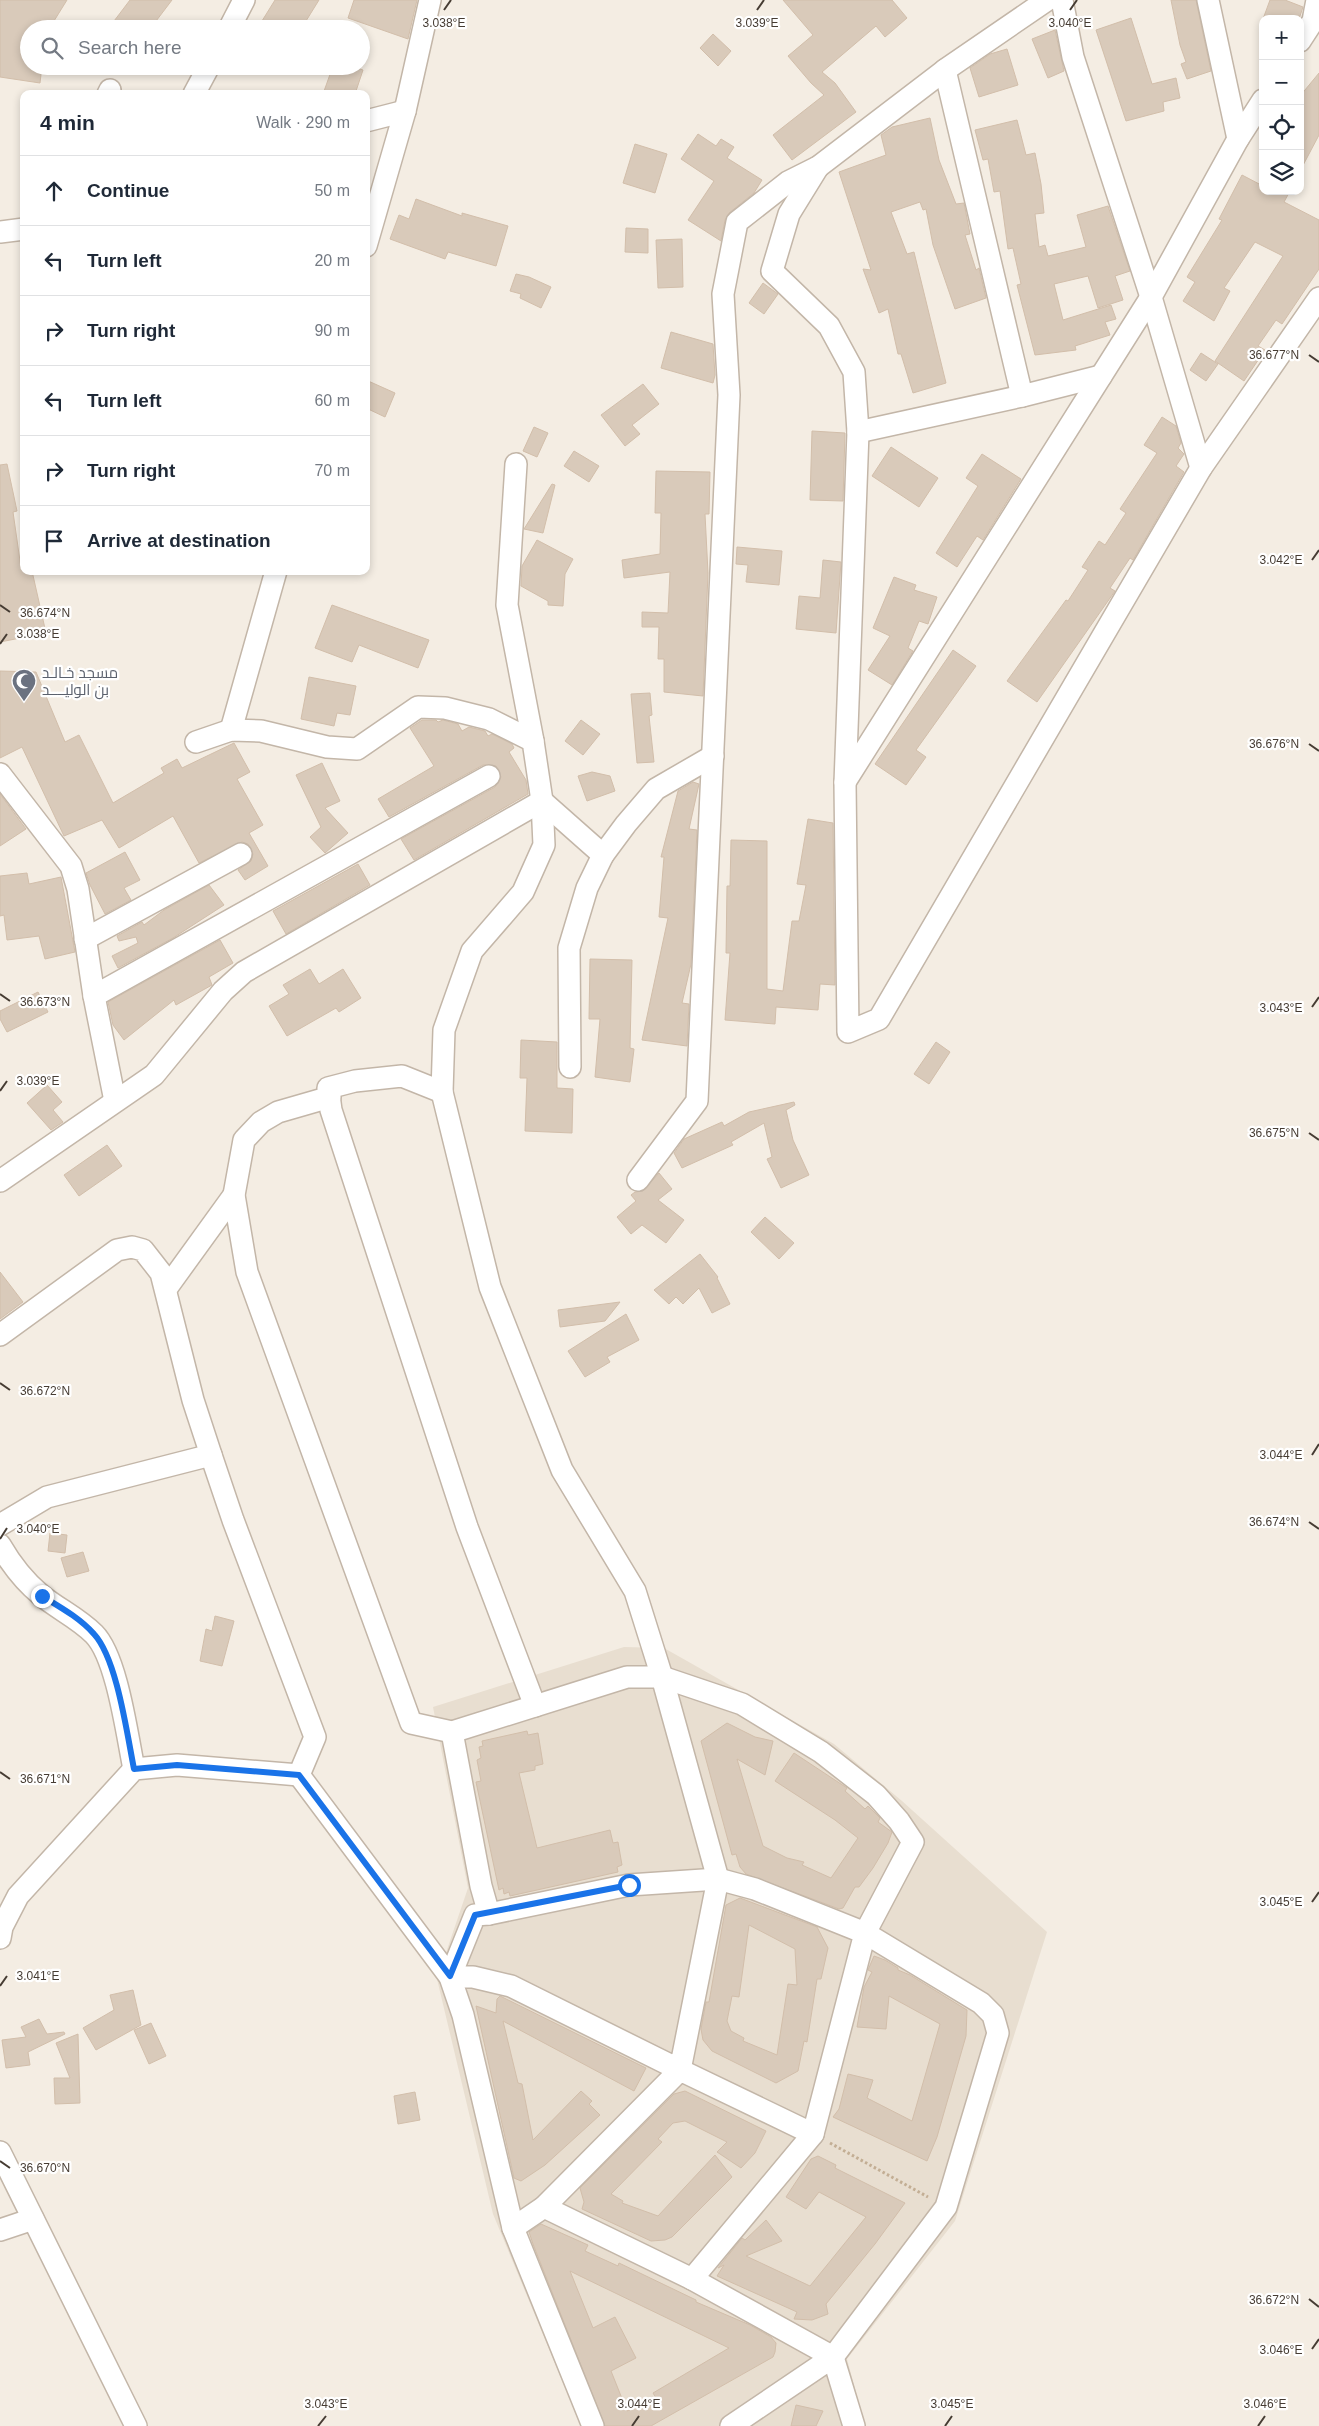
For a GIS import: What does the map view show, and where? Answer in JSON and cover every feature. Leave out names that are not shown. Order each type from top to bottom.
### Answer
[{"type":"street","points":[[234,20],[244,0]]},
{"type":"street","points":[[370,232],[405,111],[430,0]]},
{"type":"street","points":[[638,1180],[697,1101],[729,394],[722,294],[737,222],[788,182],[818,167],[945,70],[1047,0]]},
{"type":"street","points":[[1062,0],[1073,57],[1151,297],[1201,468]]},
{"type":"street","points":[[1208,0],[1238,139]]},
{"type":"street","points":[[1304,35],[1313,21],[1317,0]]},
{"type":"street","points":[[945,70],[1022,396]]},
{"type":"street","points":[[196,90],[204,75]]},
{"type":"street","points":[[845,783],[1151,297],[1238,139],[1260,105]]},
{"type":"street","points":[[370,120],[405,111]]},
{"type":"street","points":[[818,167],[788,214],[772,271],[829,326],[854,372],[858,432],[845,783],[848,1032],[879,1019],[1201,468],[1319,298]]},
{"type":"street","points":[[0,232],[20,230]]},
{"type":"street","points":[[858,432],[1022,396],[1101,376]]},
{"type":"street","points":[[513,2228],[544,2207],[680,2070],[718,1879],[662,1677],[635,1591],[562,1470],[490,1287],[442,1092],[444,1030],[472,951],[524,892],[544,845],[542,801],[533,741],[507,605],[516,464]]},
{"type":"street","points":[[231,730],[275,575]]},
{"type":"street","points":[[196,742],[231,730],[261,731],[327,747],[357,749],[418,708],[445,708],[489,719],[533,741]]},
{"type":"street","points":[[570,1067],[569,948],[587,888],[603,855],[656,789],[713,756]]},
{"type":"street","points":[[0,774],[71,866],[78,889],[94,996],[114,1101]]},
{"type":"street","points":[[94,996],[489,776]]},
{"type":"street","points":[[542,801],[603,855]]},
{"type":"street","points":[[0,1181],[154,1075],[223,991],[244,972],[542,801]]},
{"type":"street","points":[[85,939],[241,854]]},
{"type":"street","points":[[442,1092],[402,1076],[355,1081],[328,1088],[331,1110],[467,1527],[535,1706]]},
{"type":"street","points":[[330,1097],[278,1112],[255,1128],[244,1140],[234,1195],[247,1272],[411,1723],[452,1732],[627,1677],[662,1677],[742,1704],[821,1752],[876,1795],[900,1821],[913,1842],[865,1933],[813,2134],[692,2279]]},
{"type":"street","points":[[166,1290],[234,1195]]},
{"type":"street","points":[[0,1335],[117,1250],[132,1247],[143,1250],[161,1273],[193,1400],[234,1520],[315,1737],[299,1775]]},
{"type":"street","points":[[0,1525],[47,1497],[212,1454]]},
{"type":"street","points":[[0,1545],[12,1566],[42,1596],[69,1613],[95,1635],[111,1665],[134,1769]]},
{"type":"street","points":[[452,1732],[481,1886],[489,1914]]},
{"type":"street","points":[[0,1938],[2,1927],[18,1896],[134,1769],[177,1765],[299,1775],[450,1976],[463,2015],[513,2228],[593,2426]]},
{"type":"street","points":[[450,1976],[475,1915],[489,1914],[629,1885],[718,1879],[756,1889],[865,1933],[981,2003],[994,2015],[998,2033],[946,2206],[833,2357],[731,2426]]},
{"type":"street","points":[[450,1976],[473,1977],[511,1986],[813,2134]]},
{"type":"street","points":[[0,2152],[136,2426]]},
{"type":"street","points":[[544,2207],[692,2279],[833,2357],[854,2426]]},
{"type":"street","points":[[0,2230],[33,2219]]},
{"type":"path","points":[[813,2134],[946,2206]]},
{"type":"shaded area","points":[[624,1647],[664,1648],[834,1744],[902,1801],[1047,1932],[955,2221],[847,2359],[865,2426],[581,2426],[493,2214],[437,1979],[468,1888],[433,1707]]},
{"type":"building","points":[[0,0],[67,0],[55,20],[20,20],[20,75],[41,75],[40,83],[0,77]]},
{"type":"building","points":[[130,0],[172,0],[157,20],[115,20]]},
{"type":"building","points":[[275,0],[319,0],[307,20],[263,20]]},
{"type":"building","points":[[354,0],[417,0],[408,39],[370,26],[370,20],[348,18]]},
{"type":"building","points":[[783,0],[892,0],[907,18],[885,37],[876,26],[822,72],[835,83],[856,112],[792,160],[773,135],[824,95],[788,56],[813,35]]},
{"type":"building","points":[[1171,0],[1196,0],[1211,71],[1187,79],[1181,64],[1186,62],[1180,45]]},
{"type":"building","points":[[1270,0],[1285,0],[1303,7],[1300,15],[1264,15]]},
{"type":"building","points":[[1131,18],[1152,84],[1176,78],[1180,98],[1163,102],[1164,111],[1126,121],[1096,30]]},
{"type":"building","points":[[1055,30],[1064,71],[1048,78],[1032,39]]},
{"type":"building","points":[[713,34],[731,51],[718,66],[700,48]]},
{"type":"building","points":[[1007,49],[1018,85],[979,97],[970,68],[990,54]]},
{"type":"building","points":[[1319,73],[1319,135],[1304,163],[1304,105],[1304,91]]},
{"type":"building","points":[[330,75],[361,75],[356,90],[324,90]]},
{"type":"building","points":[[930,118],[939,160],[956,204],[964,203],[970,234],[965,235],[976,270],[979,268],[986,298],[955,309],[933,245],[926,209],[923,210],[920,202],[891,212],[907,254],[914,252],[946,383],[913,393],[901,354],[898,354],[888,309],[879,313],[863,269],[871,270],[839,172],[886,155],[881,135],[892,127]]},
{"type":"building","points":[[1017,120],[1026,155],[1035,153],[1041,184],[1044,213],[1035,214],[1039,247],[1045,245],[1048,256],[1086,247],[1077,215],[1108,206],[1130,271],[1115,276],[1123,300],[1098,308],[1088,276],[1054,284],[1063,320],[1111,305],[1116,319],[1105,322],[1110,335],[1075,346],[1076,350],[1035,355],[1017,285],[1021,284],[1013,248],[1008,249],[1000,191],[994,192],[988,159],[983,160],[975,130]]},
{"type":"building","points":[[698,134],[716,146],[721,139],[734,147],[727,158],[762,180],[754,193],[729,213],[725,220],[721,241],[688,220],[714,181],[681,159]]},
{"type":"building","points":[[635,144],[667,154],[655,193],[623,183]]},
{"type":"building","points":[[1242,175],[1259,184],[1259,195],[1288,195],[1284,202],[1319,220],[1319,269],[1282,324],[1276,320],[1258,346],[1265,350],[1244,381],[1215,361],[1283,256],[1255,242],[1224,288],[1230,291],[1214,321],[1183,301],[1195,282],[1187,277],[1222,220],[1219,219]]},
{"type":"building","points":[[416,199],[462,216],[462,213],[508,226],[496,266],[448,252],[445,259],[390,239],[399,215],[409,219]]},
{"type":"building","points":[[626,228],[648,229],[648,253],[625,252]]},
{"type":"building","points":[[682,239],[683,287],[658,288],[656,240]]},
{"type":"building","points":[[516,274],[529,277],[551,287],[541,308],[520,298],[521,294],[510,291]]},
{"type":"building","points":[[763,283],[778,294],[764,314],[749,303]]},
{"type":"building","points":[[671,332],[713,344],[715,375],[713,383],[661,368]]},
{"type":"building","points":[[1201,353],[1218,364],[1206,381],[1190,370]]},
{"type":"building","points":[[370,382],[395,393],[385,417],[370,410]]},
{"type":"building","points":[[643,384],[659,404],[632,425],[640,434],[625,446],[601,415]]},
{"type":"building","points":[[1162,417],[1176,426],[1181,443],[1178,448],[1184,454],[1176,466],[1184,472],[1133,560],[1130,558],[1110,588],[1115,591],[1037,702],[1007,681],[1066,600],[1068,601],[1088,570],[1082,567],[1099,541],[1105,545],[1126,513],[1120,509],[1157,453],[1144,445]]},
{"type":"building","points":[[534,427],[548,433],[537,457],[523,451]]},
{"type":"building","points":[[812,431],[845,433],[843,501],[810,500]]},
{"type":"building","points":[[891,447],[938,478],[919,507],[872,476]]},
{"type":"building","points":[[574,451],[599,466],[589,482],[564,466]]},
{"type":"building","points":[[982,454],[1021,479],[983,540],[977,536],[957,567],[936,553],[978,486],[966,478]]},
{"type":"building","points":[[7,464],[17,511],[13,512],[20,561],[20,575],[33,575],[46,633],[0,642],[0,465]]},
{"type":"building","points":[[656,471],[710,472],[709,514],[705,514],[708,573],[703,696],[664,692],[664,659],[658,659],[659,627],[642,627],[642,612],[668,613],[670,572],[624,578],[622,560],[660,554],[661,513],[655,513]]},
{"type":"building","points":[[552,484],[555,485],[543,533],[524,529]]},
{"type":"building","points":[[537,540],[573,559],[565,574],[563,606],[548,605],[548,601],[521,586],[522,566]]},
{"type":"building","points":[[737,547],[782,551],[779,585],[746,582],[748,565],[736,564]]},
{"type":"building","points":[[823,560],[841,562],[836,633],[796,629],[799,596],[820,598]]},
{"type":"building","points":[[894,577],[916,585],[914,590],[937,597],[928,624],[919,621],[908,648],[913,651],[892,685],[868,670],[890,636],[873,628]]},
{"type":"building","points":[[332,605],[429,640],[418,668],[359,645],[352,662],[315,648]]},
{"type":"building","points":[[953,650],[976,666],[916,750],[926,757],[906,785],[875,764]]},
{"type":"building","points":[[0,671],[36,672],[65,742],[79,735],[113,803],[164,773],[161,768],[177,759],[182,768],[234,743],[250,772],[237,779],[263,825],[249,833],[268,866],[245,880],[238,870],[251,861],[253,854],[248,844],[242,842],[199,863],[173,816],[119,848],[102,820],[64,836],[22,747],[0,758]]},
{"type":"building","points":[[309,677],[356,686],[350,715],[337,713],[334,726],[301,719]]},
{"type":"building","points":[[650,693],[652,715],[649,716],[654,762],[637,763],[631,694]]},
{"type":"building","points":[[422,720],[436,720],[438,722],[443,720],[458,724],[462,731],[469,727],[485,731],[488,736],[492,734],[512,744],[514,748],[509,752],[526,780],[528,794],[414,860],[401,839],[495,787],[501,777],[496,766],[483,765],[389,817],[378,799],[434,766],[410,728]]},
{"type":"building","points":[[581,720],[600,734],[583,755],[565,741]]},
{"type":"building","points":[[322,763],[340,801],[325,808],[348,833],[325,853],[310,837],[321,827],[296,775]]},
{"type":"building","points":[[592,772],[610,776],[615,791],[587,801],[578,776]]},
{"type":"building","points":[[693,782],[699,784],[689,829],[697,830],[691,964],[682,1003],[689,1004],[687,1046],[642,1040],[668,918],[659,917],[664,857],[661,857],[678,791]]},
{"type":"building","points":[[0,794],[26,829],[0,846]]},
{"type":"building","points":[[808,819],[833,823],[835,985],[820,984],[818,1010],[776,1007],[775,1024],[725,1020],[730,953],[726,953],[727,886],[730,886],[731,840],[767,841],[767,989],[783,991],[792,921],[799,921],[806,885],[797,884]]},
{"type":"building","points":[[125,852],[140,880],[124,888],[131,900],[105,914],[86,873]]},
{"type":"building","points":[[358,864],[370,885],[286,934],[273,911]]},
{"type":"building","points":[[27,873],[29,884],[61,877],[75,952],[45,959],[39,936],[7,940],[4,915],[0,916],[0,876]]},
{"type":"building","points":[[209,885],[224,905],[173,938],[118,968],[112,956],[138,943],[136,937],[119,941],[117,936],[142,922],[144,925],[164,910]]},
{"type":"building","points":[[220,940],[233,963],[209,977],[212,985],[176,1005],[174,1000],[124,1040],[113,1025],[108,1002]]},
{"type":"building","points":[[590,959],[632,960],[630,1048],[634,1049],[630,1082],[595,1077],[600,1019],[589,1019]]},
{"type":"building","points":[[310,969],[319,984],[343,969],[361,998],[339,1012],[336,1008],[287,1036],[269,1006],[289,994],[283,985]]},
{"type":"building","points":[[38,992],[48,1012],[7,1032],[0,1019],[0,1011]]},
{"type":"building","points":[[521,1040],[557,1042],[557,1088],[573,1089],[572,1133],[525,1131],[527,1078],[520,1078]]},
{"type":"building","points":[[936,1042],[950,1052],[929,1084],[914,1074]]},
{"type":"building","points":[[47,1085],[62,1102],[53,1110],[63,1122],[51,1130],[27,1103]]},
{"type":"building","points":[[794,1102],[795,1105],[786,1110],[793,1140],[809,1175],[781,1188],[767,1159],[772,1157],[764,1123],[731,1142],[733,1145],[682,1168],[674,1153],[684,1139],[722,1122],[724,1126],[749,1112]]},
{"type":"building","points":[[107,1145],[122,1166],[79,1196],[64,1175]]},
{"type":"building","points":[[659,1173],[672,1189],[658,1200],[684,1220],[666,1243],[642,1225],[631,1234],[617,1217],[636,1201],[631,1195],[635,1192],[643,1191]]},
{"type":"building","points":[[765,1217],[794,1243],[779,1259],[751,1232]]},
{"type":"building","points":[[700,1254],[718,1277],[730,1304],[712,1313],[699,1288],[683,1304],[676,1297],[669,1304],[654,1290]]},
{"type":"building","points":[[0,1272],[23,1302],[0,1319]]},
{"type":"building","points":[[620,1302],[605,1321],[560,1327],[558,1310]]},
{"type":"building","points":[[626,1314],[639,1340],[607,1357],[610,1362],[585,1377],[568,1351]]},
{"type":"building","points":[[50,1533],[67,1535],[65,1553],[48,1551]]},
{"type":"building","points":[[83,1552],[89,1571],[67,1577],[61,1558]]},
{"type":"building","points":[[215,1616],[234,1621],[222,1666],[200,1661],[206,1629],[212,1631]]},
{"type":"building","points":[[727,1723],[755,1737],[773,1741],[765,1775],[737,1759],[763,1846],[787,1858],[804,1862],[802,1865],[831,1878],[858,1838],[835,1820],[775,1781],[794,1753],[847,1788],[845,1791],[865,1809],[868,1806],[880,1818],[878,1822],[892,1832],[888,1843],[873,1868],[859,1887],[855,1887],[843,1908],[839,1909],[746,1874],[740,1867],[736,1854],[732,1855],[701,1741]]},
{"type":"building","points":[[527,1731],[528,1735],[538,1733],[543,1764],[535,1766],[535,1770],[519,1773],[537,1848],[610,1830],[613,1843],[618,1842],[622,1865],[617,1867],[618,1872],[510,1896],[509,1892],[504,1894],[503,1888],[499,1890],[476,1782],[481,1781],[477,1760],[481,1758],[479,1747],[483,1746],[482,1741]]},
{"type":"building","points":[[740,1898],[817,1927],[828,1948],[821,1979],[817,1979],[807,2042],[804,2041],[798,2071],[776,2083],[712,2051],[703,2040],[701,2029],[706,2002],[709,2002],[726,1905]],"holes":[[[749,1925],[795,1949],[797,1985],[788,1984],[777,2055],[743,2041],[744,2038],[731,2031],[727,2021],[732,1996],[739,1997]]]},
{"type":"building","points":[[874,1956],[885,1960],[898,1968],[898,1970],[910,1975],[967,2010],[966,2036],[937,2137],[927,2161],[833,2117],[839,2109],[848,2074],[873,2080],[867,2098],[912,2121],[940,2024],[889,1996],[886,2029],[857,2027],[864,1987],[872,1972],[868,1970]]},
{"type":"building","points":[[133,1990],[141,2025],[96,2050],[83,2028],[114,2010],[110,1995]]},
{"type":"building","points":[[500,1996],[646,2068],[634,2091],[503,2021],[518,2083],[522,2084],[533,2140],[581,2091],[592,2101],[589,2104],[600,2115],[545,2165],[521,2181],[514,2178],[476,2006],[496,2013],[497,1999]]},
{"type":"building","points":[[39,2019],[47,2034],[64,2032],[65,2034],[28,2052],[30,2065],[6,2068],[2,2040],[26,2037],[21,2027]]},
{"type":"building","points":[[151,2023],[166,2056],[149,2064],[134,2030]]},
{"type":"building","points":[[78,2034],[80,2103],[55,2104],[54,2078],[70,2078],[56,2043]]},
{"type":"building","points":[[685,2091],[766,2131],[755,2153],[741,2168],[717,2152],[727,2142],[685,2121],[673,2123],[658,2139],[662,2142],[611,2194],[623,2201],[622,2203],[658,2216],[715,2155],[732,2177],[672,2237],[665,2240],[651,2241],[582,2209],[584,2202],[580,2188],[674,2094]]},
{"type":"building","points":[[415,2092],[420,2120],[398,2124],[394,2096]]},
{"type":"building","points":[[818,2156],[836,2165],[835,2168],[905,2203],[875,2244],[826,2304],[828,2314],[812,2320],[794,2319],[797,2312],[717,2276],[724,2265],[718,2268],[742,2238],[745,2240],[766,2220],[782,2241],[746,2256],[810,2286],[866,2217],[819,2192],[806,2209],[786,2197],[811,2159]]},
{"type":"building","points":[[541,2224],[588,2245],[585,2251],[618,2266],[619,2263],[696,2300],[696,2302],[750,2325],[771,2337],[776,2343],[773,2357],[651,2426],[605,2426],[529,2232]],"holes":[[[570,2271],[729,2348],[653,2393],[656,2398],[627,2411],[611,2371],[636,2358],[615,2317],[593,2328]]]},
{"type":"building","points":[[796,2405],[823,2411],[816,2426],[791,2426]]},
{"type":"place","name":"مسجد خـالـد بن الوليــــد","points":[[24,702]]},
{"type":"route","points":[[42,1596],[69,1613],[95,1635],[111,1665],[134,1769],[177,1765],[299,1775],[312,1795],[450,1976],[475,1915],[489,1914],[629,1885]]}]
